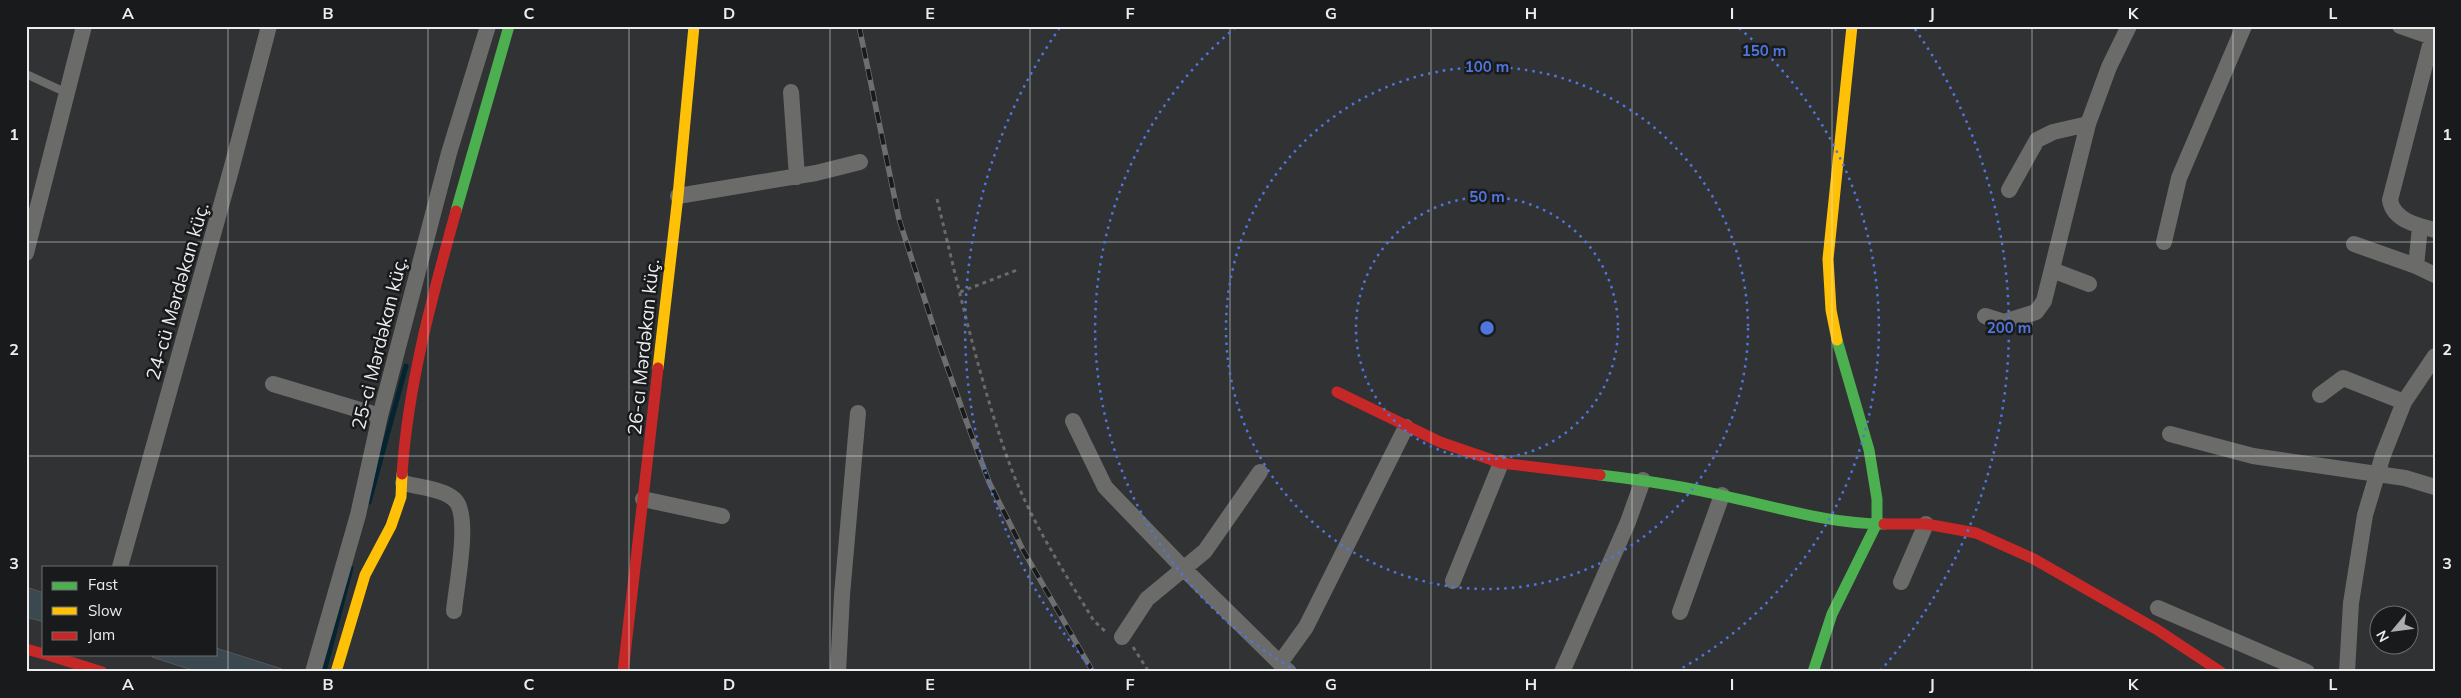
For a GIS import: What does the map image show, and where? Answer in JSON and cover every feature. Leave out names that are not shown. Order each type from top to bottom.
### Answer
[{"type":"street","points":[[26,253],[84,26]]},
{"type":"street","name":"24-cü Mərdəkan küç.","points":[[120,566],[232,170],[269,26]]},
{"type":"street","name":"25-ci Mərdəkan küç.","points":[[313,672],[358,515],[380,416],[450,152],[488,26]]},
{"type":"street","points":[[336,672],[365,575],[398,510],[404,483],[405,428],[419,357],[444,253],[509,26]]},
{"type":"street","name":"26-cı Mərdəkan küç.","points":[[623,672],[678,196],[694,26]]},
{"type":"street","points":[[1813,672],[1818,648],[1829,617],[1877,523],[1876,488],[1864,433],[1834,325],[1829,290],[1828,259],[1852,26]]},
{"type":"street","points":[[1985,316],[2004,322],[2036,312],[2044,301],[2088,124],[2108,67],[2129,26]]},
{"type":"street","points":[[2164,242],[2179,178],[2244,26]]},
{"type":"street","points":[[2400,26],[2433,32],[2390,200],[2391,209],[2397,216],[2427,229],[2416,266]]},
{"type":"street","points":[[791,92],[797,177]]},
{"type":"street","points":[[2009,190],[2038,140],[2044,135],[2088,124]]},
{"type":"street","points":[[678,196],[797,177],[860,162]]},
{"type":"street","points":[[2354,244],[2416,266],[2435,275]]},
{"type":"street","points":[[2052,270],[2089,284]]},
{"type":"street","points":[[2347,672],[2348,632],[2360,538],[2377,474],[2404,402],[2435,356]]},
{"type":"street","points":[[2320,395],[2343,378],[2404,402]]},
{"type":"street","points":[[273,384],[380,416]]},
{"type":"street","points":[[1337,392],[1440,442],[1501,463],[1643,480],[1722,495],[1835,521],[1926,524],[1976,533],[2034,558],[2156,629],[2221,672]]},
{"type":"street","points":[[838,672],[842,595],[858,413]]},
{"type":"street","points":[[1073,421],[1105,487],[1184,570],[1284,667],[1406,427]]},
{"type":"street","points":[[2170,434],[2253,456],[2405,478],[2435,487]]},
{"type":"street","points":[[1453,581],[1501,463]]},
{"type":"street","points":[[1122,637],[1147,599],[1205,551],[1260,472]]},
{"type":"street","points":[[1562,672],[1628,522],[1643,480]]},
{"type":"street","points":[[404,483],[443,493],[454,498],[460,506],[462,528],[454,611]]},
{"type":"street","points":[[1680,612],[1722,495]]},
{"type":"street","points":[[643,499],[722,516]]},
{"type":"street","points":[[1901,582],[1926,524]]},
{"type":"street","points":[[2158,608],[2307,672]]},
{"type":"street","points":[[26,649],[42,653]]},
{"type":"street","points":[[54,656],[97,665]]},
{"type":"lane","points":[[26,74],[67,93]]},
{"type":"path","points":[[937,199],[976,360],[1012,469],[1038,527],[1094,621],[1102,630],[1122,637],[1134,647],[1149,672]]},
{"type":"path","points":[[960,292],[1018,270]]},
{"type":"building","points":[[26,587],[42,592],[42,621],[26,617]]},
{"type":"building","points":[[218,649],[282,669],[282,672],[198,672],[152,657],[218,656]]},
{"type":"waterway","points":[[369,502],[406,366]]},
{"type":"waterway","points":[[324,672],[351,568]]},
{"type":"railway","points":[[859,26],[899,219],[939,344],[967,423],[989,482],[1023,550],[1093,672]]},
{"type":"traffic: fast","points":[[456,211],[509,26]]},
{"type":"traffic: fast","points":[[1813,672],[1832,614],[1877,523],[1877,499],[1869,450],[1837,340]]},
{"type":"traffic: fast","points":[[1600,475],[1697,490],[1825,518],[1884,524]]},
{"type":"traffic: slow","points":[[658,368],[678,196],[694,26]]},
{"type":"traffic: slow","points":[[1837,340],[1831,310],[1828,259],[1852,26]]},
{"type":"traffic: slow","points":[[336,672],[365,575],[391,526],[401,497],[402,474]]},
{"type":"traffic: jam","points":[[402,474],[415,374],[438,276],[456,211]]},
{"type":"traffic: jam","points":[[623,672],[658,368]]},
{"type":"traffic: jam","points":[[1337,392],[1440,442],[1501,463],[1600,475]]},
{"type":"traffic: jam","points":[[1884,524],[1926,524],[1976,533],[2034,559],[2156,629],[2221,672]]},
{"type":"traffic: jam","points":[[26,649],[42,653]]},
{"type":"traffic: jam","points":[[51,656],[102,672]]}]
